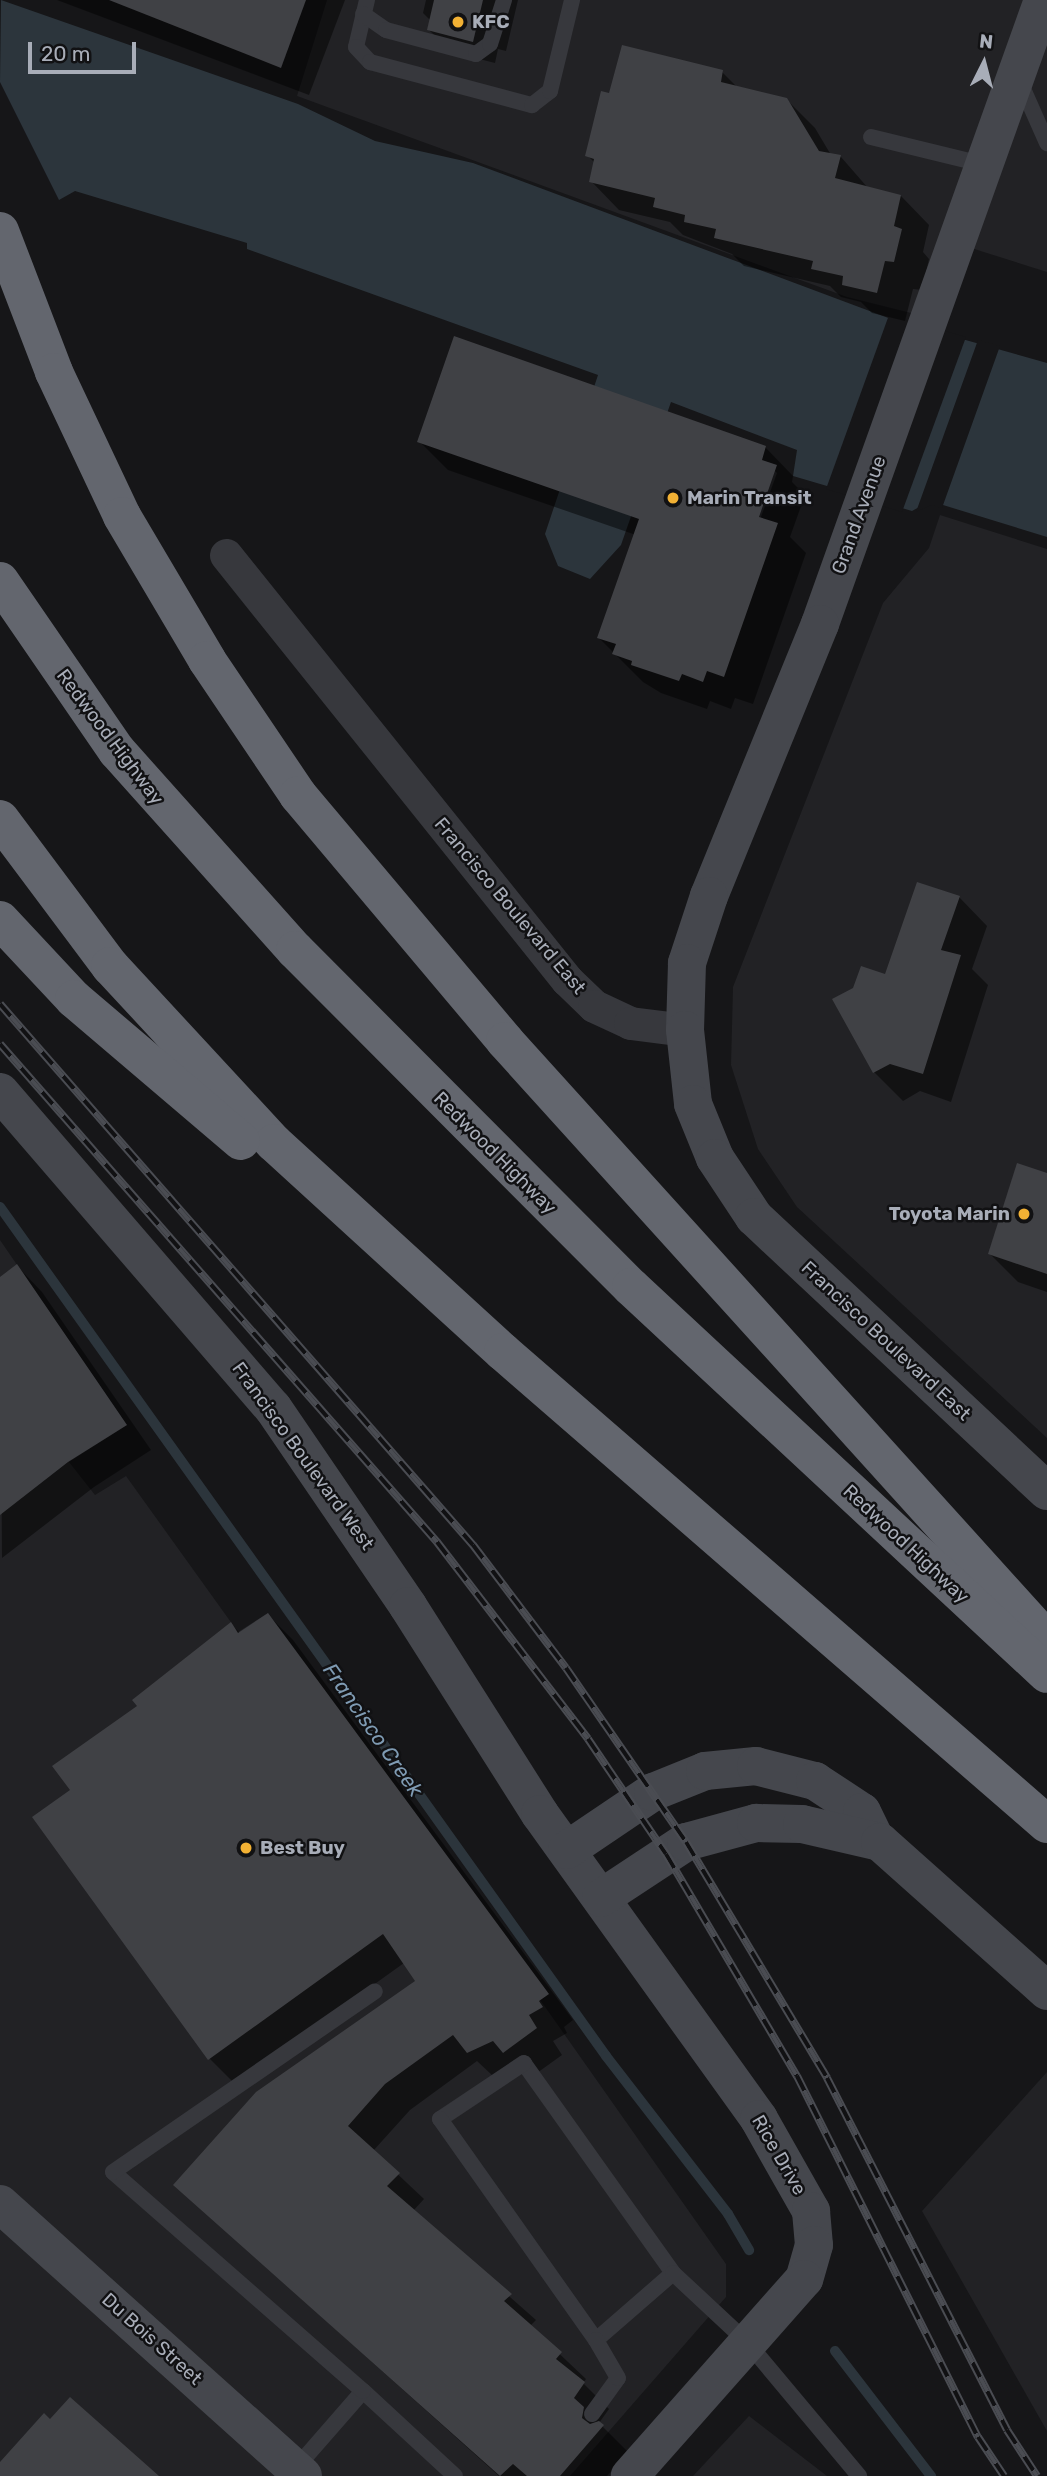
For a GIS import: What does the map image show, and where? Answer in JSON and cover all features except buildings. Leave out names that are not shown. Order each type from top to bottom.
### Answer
[{"type":"highway","points":[[0,232],[54,372],[122,516],[207,660],[298,795],[505,1041],[1047,1640]]},
{"type":"highway","name":"Redwood Highway","points":[[0,581],[69,686],[151,793],[323,979],[558,1215],[1047,1674]]},
{"type":"highway","points":[[0,819],[110,966],[217,1086],[331,1198],[626,1459],[1047,1824]]},
{"type":"highway","points":[[0,920],[74,999],[131,1050],[626,1459]]},
{"type":"street","name":"Grand Avenue","points":[[685,1030],[687,963],[709,896],[820,624],[957,244],[982,164],[1043,0]]},
{"type":"street","name":"Francisco Boulevard East","points":[[226,555],[567,980],[594,1006],[630,1023],[685,1030],[693,1104],[715,1158],[754,1217],[1047,1491]]},
{"type":"street","name":"Francisco Boulevard West","points":[[0,1092],[273,1408],[601,1898]]},
{"type":"street","points":[[567,1850],[653,1792],[705,1771],[756,1766],[815,1781],[862,1812],[876,1841],[1047,1991]]},
{"type":"street","points":[[601,1898],[686,1842],[756,1823],[802,1824],[876,1841]]},
{"type":"street","name":"Rice Drive","points":[[601,1898],[759,2119],[811,2211],[814,2245],[804,2279],[630,2476]]},
{"type":"street","name":"Du Bois Street","points":[[0,2204],[299,2472]]},
{"type":"lane","points":[[365,7],[387,30],[476,54],[490,44],[504,0]]},
{"type":"lane","points":[[365,7],[356,47],[370,62],[532,105],[550,91],[572,0]]},
{"type":"lane","points":[[1016,73],[1047,143]]},
{"type":"lane","points":[[871,137],[982,164]]},
{"type":"lane","points":[[375,1991],[113,2172],[455,2476]]},
{"type":"lane","points":[[592,2414],[618,2378],[596,2340],[440,2119],[524,2063],[673,2273],[747,2342],[859,2476]]},
{"type":"lane","points":[[596,2340],[673,2273]]},
{"type":"lane","points":[[299,2472],[362,2391]]},
{"type":"shaded area","points":[[1,0],[298,104],[375,141],[473,163],[891,319],[1047,363],[1047,537],[930,501],[912,511],[793,476],[797,450],[671,402],[621,545],[590,579],[558,566],[545,534],[598,375],[247,249],[247,243],[75,191],[59,200],[0,82]]},
{"type":"shaded area","points":[[327,0],[1047,0],[1047,272],[968,247],[919,315],[847,297],[297,96]]},
{"type":"shaded area","points":[[940,515],[1047,549],[1047,1438],[797,1207],[758,1149],[731,1065],[733,987],[883,603],[929,548]]},
{"type":"shaded area","points":[[0,1240],[127,1425],[69,1462],[95,1495],[126,1476],[238,1632],[268,1613],[726,2264],[726,2297],[570,2476],[0,2476]]},
{"type":"shaded area","points":[[1047,2072],[1047,2431],[922,2211]]},
{"type":"shaded area","points":[[749,2416],[827,2476],[693,2476]]},
{"type":"pier","points":[[889,315],[966,337],[902,512],[826,489]]},
{"type":"pier","points":[[978,340],[1000,346],[942,508],[931,505],[916,512]]},
{"type":"waterway","name":"Francisco Creek","points":[[0,1207],[606,2056],[728,2214],[749,2250]]},
{"type":"waterway","name":"Francisco Creek","points":[[835,2351],[931,2476]]},
{"type":"railway","points":[[0,1004],[473,1545],[566,1668],[686,1842],[827,2078],[1007,2430],[1037,2476]]},
{"type":"railway","points":[[0,1044],[437,1542],[588,1739],[666,1854],[797,2076],[978,2437],[1004,2476]]},
{"type":"place","name":"KFC","points":[[458,22]]},
{"type":"place","name":"Marin Transit","points":[[673,498]]},
{"type":"place","name":"Toyota Marin","points":[[1024,1214]]},
{"type":"place","name":"Best Buy","points":[[246,1848]]}]
